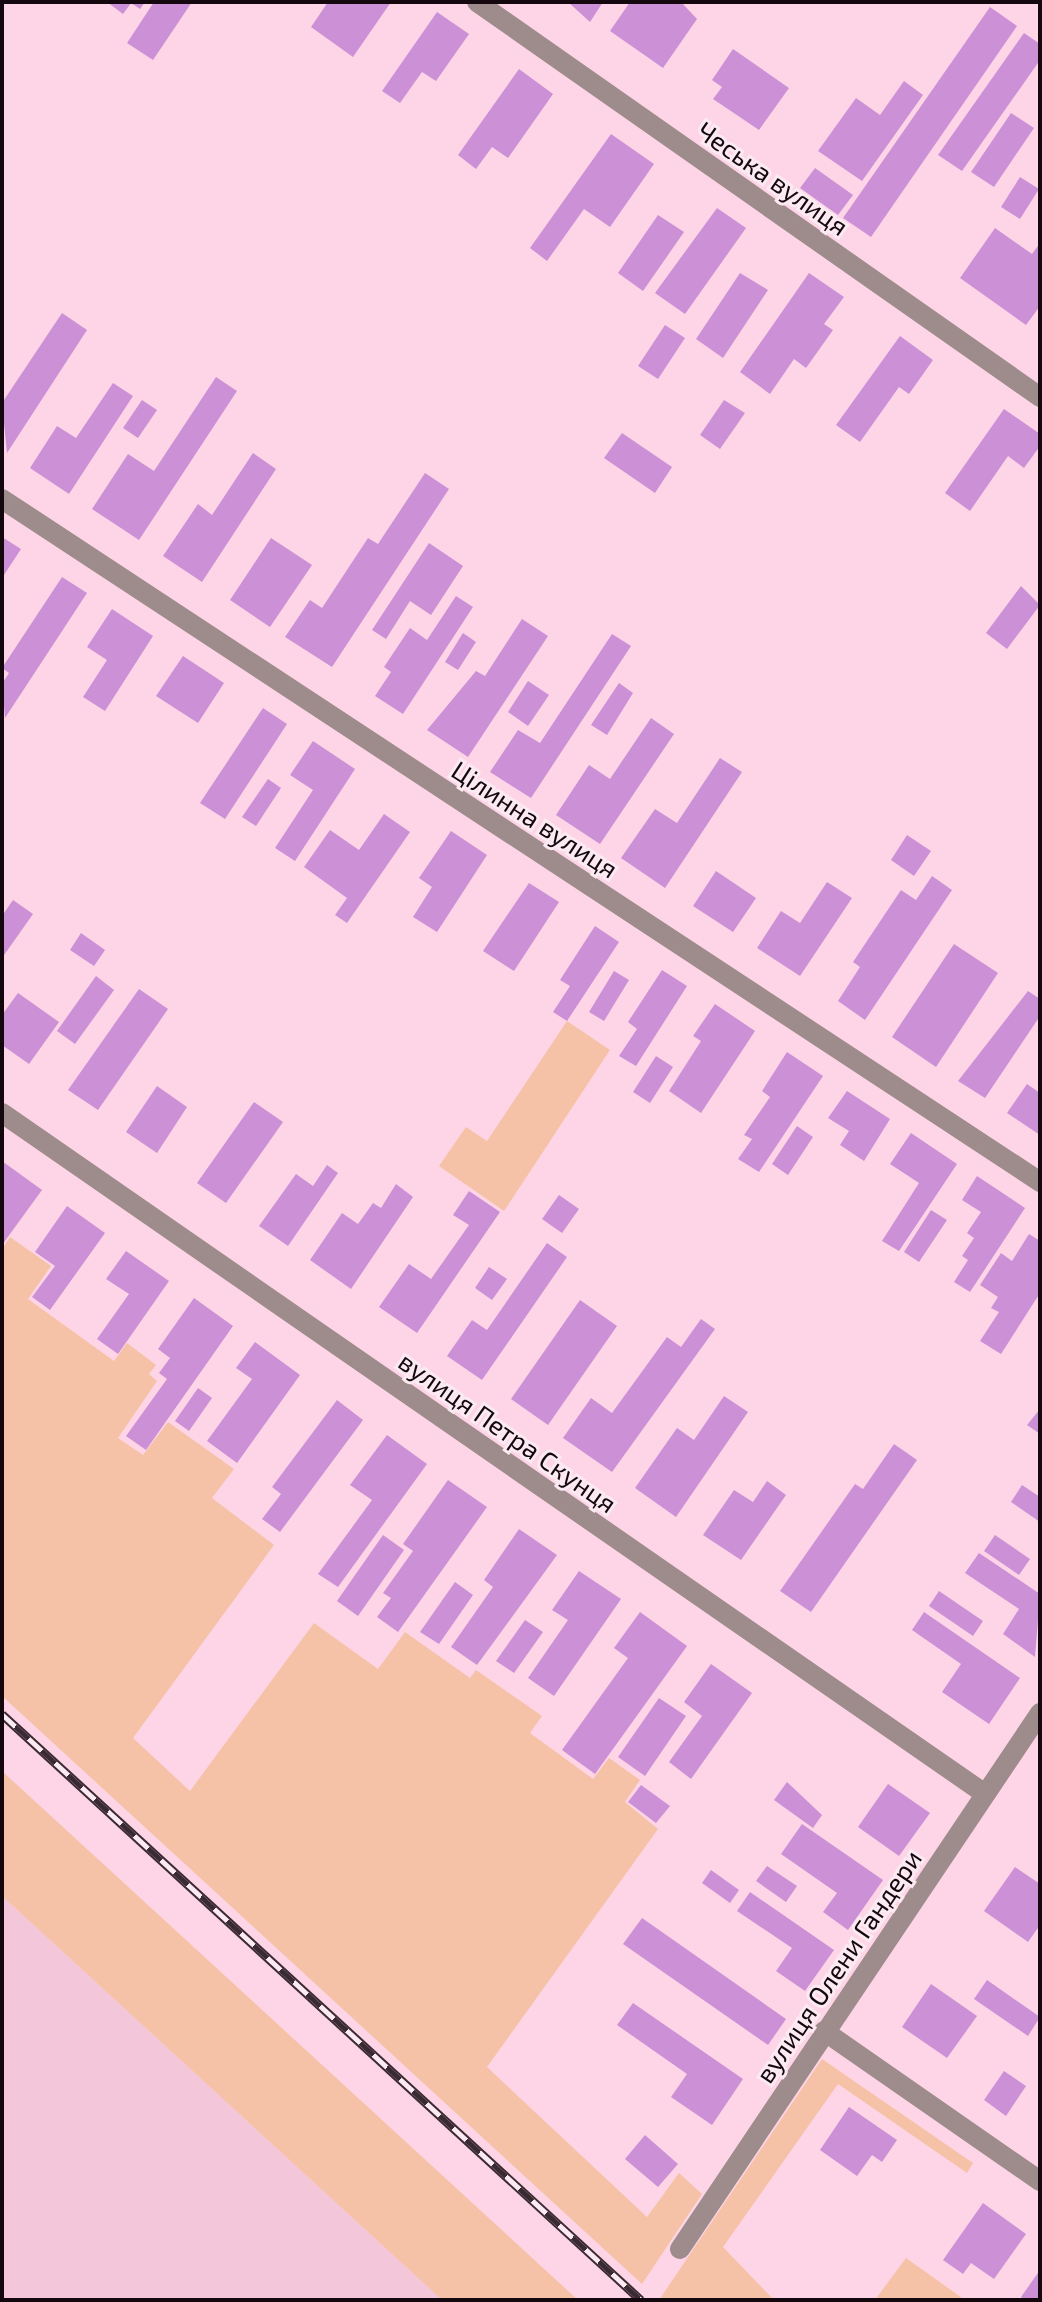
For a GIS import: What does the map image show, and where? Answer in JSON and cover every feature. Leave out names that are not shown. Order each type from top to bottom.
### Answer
[{"type":"street","name":"Чеська вулиця","points":[[477,2],[1040,397]]},
{"type":"street","name":"Цілинна вулиця","points":[[2,499],[1040,1182]]},
{"type":"street","name":"вулиця Петра Скунця","points":[[2,1113],[985,1794]]},
{"type":"street","name":"вулиця Олени Гандери","points":[[680,2249],[1040,1713]]},
{"type":"street","points":[[824,2031],[1040,2181]]},
{"type":"shaded area","points":[[567,1021],[610,1050],[504,1211],[439,1166],[466,1127],[487,1141]]},
{"type":"shaded area","points":[[10,1237],[51,1266],[28,1299],[114,1361],[127,1343],[156,1365],[149,1374],[157,1381],[118,1438],[143,1455],[168,1422],[234,1469],[212,1498],[274,1545],[133,1738],[190,1791],[314,1623],[378,1669],[405,1632],[470,1678],[476,1670],[542,1716],[530,1733],[593,1779],[609,1758],[640,1780],[625,1802],[658,1829],[487,2067],[647,2217],[679,2173],[702,2194],[642,2284],[2,1696],[2,1249]]},
{"type":"shaded area","points":[[2,1771],[578,2300],[442,2300],[2,1896]]},
{"type":"shaded area","points":[[2,1896],[442,2300],[2,2300]]},
{"type":"shaded area","points":[[822,2059],[973,2163],[967,2173],[838,2084],[723,2247],[774,2300],[659,2300]]},
{"type":"shaded area","points":[[906,2258],[965,2300],[875,2300]]},
{"type":"building","points":[[107,2],[145,2],[140,9],[131,3],[123,14]]},
{"type":"building","points":[[154,2],[192,2],[153,60],[127,43]]},
{"type":"building","points":[[328,2],[391,2],[353,57],[311,27]]},
{"type":"building","points":[[568,2],[603,2],[590,22]]},
{"type":"building","points":[[630,2],[681,2],[697,19],[663,68],[610,31]]},
{"type":"building","points":[[990,7],[1017,26],[871,237],[843,218]]},
{"type":"building","points":[[437,12],[469,34],[436,81],[422,72],[400,103],[382,91]]},
{"type":"building","points":[[1024,33],[1040,44],[1040,60],[962,171],[938,155]]},
{"type":"building","points":[[733,49],[789,88],[759,130],[713,99],[722,87],[712,80]]},
{"type":"building","points":[[519,69],[553,94],[508,158],[492,147],[476,169],[458,155]]},
{"type":"building","points":[[904,81],[923,95],[862,181],[818,151],[856,98],[880,115]]},
{"type":"building","points":[[1011,113],[1034,128],[994,187],[971,172]]},
{"type":"building","points":[[611,134],[654,164],[610,227],[584,209],[547,261],[530,248]]},
{"type":"building","points":[[815,168],[853,195],[838,215],[800,188]]},
{"type":"building","points":[[1020,177],[1039,189],[1020,219],[1001,207]]},
{"type":"building","points":[[717,208],[746,228],[685,314],[655,293]]},
{"type":"building","points":[[658,215],[684,232],[643,291],[618,273]]},
{"type":"building","points":[[995,228],[1032,254],[1040,243],[1040,306],[1026,325],[960,278]]},
{"type":"building","points":[[740,273],[768,290],[723,358],[696,339]]},
{"type":"building","points":[[809,273],[844,297],[824,324],[833,330],[806,368],[794,359],[770,394],[740,372]]},
{"type":"building","points":[[62,313],[87,330],[7,453],[2,403]]},
{"type":"building","points":[[665,325],[685,338],[658,379],[638,366]]},
{"type":"building","points":[[900,336],[933,360],[909,394],[899,387],[860,442],[836,425]]},
{"type":"building","points":[[216,377],[237,391],[139,540],[92,509],[128,454],[154,471]]},
{"type":"building","points":[[113,383],[133,396],[69,494],[30,468],[57,426],[76,438]]},
{"type":"building","points":[[142,400],[157,410],[138,438],[123,428]]},
{"type":"building","points":[[724,400],[745,413],[720,449],[700,435]]},
{"type":"building","points":[[1004,409],[1040,434],[1040,446],[1024,468],[1008,456],[970,511],[945,493]]},
{"type":"building","points":[[622,433],[672,467],[655,493],[604,458]]},
{"type":"building","points":[[253,453],[276,469],[202,582],[163,556],[198,504],[212,515]]},
{"type":"building","points":[[425,473],[449,489],[332,667],[285,637],[310,600],[322,608],[368,538],[378,544]]},
{"type":"building","points":[[2,537],[21,549],[2,578]]},
{"type":"building","points":[[271,538],[312,565],[270,627],[230,600]]},
{"type":"building","points":[[429,543],[463,566],[431,615],[410,601],[386,639],[372,630]]},
{"type":"building","points":[[62,577],[87,593],[5,718],[2,684],[9,673],[2,668]]},
{"type":"building","points":[[1021,586],[1040,605],[1007,649],[986,633]]},
{"type":"building","points":[[456,596],[473,607],[403,714],[375,696],[391,672],[384,667],[410,628],[427,640]]},
{"type":"building","points":[[112,609],[153,636],[105,711],[83,697],[107,660],[87,647]]},
{"type":"building","points":[[522,619],[548,636],[468,757],[427,730],[476,671],[485,676]]},
{"type":"building","points":[[463,633],[476,642],[458,670],[445,662]]},
{"type":"building","points":[[612,634],[631,646],[531,798],[490,772],[518,730],[540,743]]},
{"type":"building","points":[[183,656],[224,683],[198,723],[156,696]]},
{"type":"building","points":[[528,681],[549,695],[528,726],[508,712]]},
{"type":"building","points":[[619,683],[633,693],[607,735],[591,725]]},
{"type":"building","points":[[263,708],[287,724],[225,819],[200,803]]},
{"type":"building","points":[[651,718],[674,734],[600,844],[556,815],[589,765],[610,779]]},
{"type":"building","points":[[313,741],[355,769],[295,861],[275,848],[313,790],[290,775]]},
{"type":"building","points":[[720,758],[742,772],[665,888],[621,858],[655,809],[677,823]]},
{"type":"building","points":[[268,779],[281,788],[256,826],[242,817]]},
{"type":"building","points":[[384,814],[410,832],[347,923],[335,915],[347,898],[304,867],[330,830],[359,850]]},
{"type":"building","points":[[451,831],[487,855],[437,932],[413,917],[432,887],[419,878]]},
{"type":"building","points":[[907,835],[931,851],[914,876],[891,860]]},
{"type":"building","points":[[716,871],[756,898],[733,932],[693,906]]},
{"type":"building","points":[[932,876],[952,890],[865,1020],[838,1001],[860,967],[853,962],[901,890],[916,900]]},
{"type":"building","points":[[827,882],[852,898],[800,976],[757,948],[781,911],[800,923]]},
{"type":"building","points":[[529,883],[559,902],[514,971],[483,951]]},
{"type":"building","points":[[13,900],[33,914],[2,958],[2,916]]},
{"type":"building","points":[[595,926],[619,942],[567,1021],[553,1012],[570,986],[560,980]]},
{"type":"building","points":[[81,933],[105,950],[94,966],[70,950]]},
{"type":"building","points":[[954,944],[998,973],[936,1067],[892,1037]]},
{"type":"building","points":[[662,970],[687,986],[636,1066],[619,1056],[637,1029],[628,1022]]},
{"type":"building","points":[[614,971],[629,980],[604,1021],[589,1012]]},
{"type":"building","points":[[96,976],[114,990],[75,1044],[57,1031]]},
{"type":"building","points":[[139,989],[168,1009],[98,1110],[68,1090]]},
{"type":"building","points":[[1028,991],[1040,999],[1040,1016],[985,1098],[958,1081]]},
{"type":"building","points":[[18,993],[59,1022],[29,1064],[2,1045],[2,1015]]},
{"type":"building","points":[[715,1004],[755,1031],[701,1113],[669,1091],[701,1041],[693,1036]]},
{"type":"building","points":[[787,1052],[823,1076],[759,1172],[738,1159],[752,1139],[744,1135],[770,1097],[762,1091]]},
{"type":"building","points":[[656,1056],[673,1067],[650,1103],[633,1092]]},
{"type":"building","points":[[1027,1084],[1040,1093],[1040,1135],[1007,1113]]},
{"type":"building","points":[[157,1086],[187,1107],[157,1153],[126,1132]]},
{"type":"building","points":[[847,1091],[890,1119],[864,1161],[840,1145],[849,1131],[828,1118]]},
{"type":"building","points":[[254,1102],[283,1122],[226,1203],[197,1183]]},
{"type":"building","points":[[797,1126],[813,1137],[788,1175],[772,1164]]},
{"type":"building","points":[[911,1133],[957,1164],[899,1251],[882,1241],[919,1183],[890,1164]]},
{"type":"building","points":[[2,1161],[42,1190],[2,1245]]},
{"type":"building","points":[[327,1165],[338,1173],[288,1246],[259,1226],[296,1174],[313,1186]]},
{"type":"building","points":[[977,1176],[1025,1208],[970,1292],[954,1282],[968,1260],[962,1256],[974,1238],[967,1233],[981,1212],[962,1200]]},
{"type":"building","points":[[396,1184],[413,1197],[351,1289],[310,1260],[342,1213],[358,1224],[373,1203],[381,1208]]},
{"type":"building","points":[[469,1191],[500,1212],[417,1333],[379,1307],[409,1264],[431,1279],[469,1225],[453,1215]]},
{"type":"building","points":[[559,1195],[579,1209],[562,1233],[542,1219]]},
{"type":"building","points":[[67,1206],[105,1233],[50,1310],[32,1297],[55,1266],[35,1252]]},
{"type":"building","points":[[931,1210],[947,1220],[919,1262],[904,1252]]},
{"type":"building","points":[[1029,1234],[1040,1241],[1040,1293],[1001,1354],[980,1341],[999,1312],[991,1308],[998,1297],[980,1285],[1001,1253],[1012,1261]]},
{"type":"building","points":[[547,1243],[567,1257],[482,1380],[447,1356],[472,1320],[487,1330]]},
{"type":"building","points":[[126,1251],[169,1281],[118,1354],[97,1339],[129,1294],[106,1279]]},
{"type":"building","points":[[489,1267],[507,1279],[492,1300],[475,1288]]},
{"type":"building","points":[[194,1298],[233,1326],[146,1450],[126,1436],[167,1379],[159,1373],[170,1358],[158,1349]]},
{"type":"building","points":[[580,1300],[617,1326],[548,1425],[511,1399]]},
{"type":"building","points":[[701,1319],[715,1329],[612,1472],[563,1438],[591,1398],[612,1413],[667,1337],[681,1347]]},
{"type":"building","points":[[255,1342],[300,1375],[237,1463],[207,1441],[252,1379],[236,1368]]},
{"type":"building","points":[[198,1388],[212,1398],[189,1431],[175,1421]]},
{"type":"building","points":[[724,1396],[748,1412],[676,1517],[635,1488],[677,1428],[694,1440]]},
{"type":"building","points":[[337,1400],[363,1420],[280,1532],[262,1519],[281,1494],[272,1487]]},
{"type":"building","points":[[1040,1409],[1040,1434],[1027,1425]]},
{"type":"building","points":[[387,1435],[427,1464],[338,1587],[318,1574],[372,1500],[350,1485]]},
{"type":"building","points":[[894,1444],[917,1460],[811,1612],[780,1591],[855,1484],[863,1489]]},
{"type":"building","points":[[448,1480],[487,1507],[398,1632],[377,1617],[391,1598],[383,1593],[413,1551],[403,1544]]},
{"type":"building","points":[[767,1481],[786,1495],[741,1560],[703,1535],[734,1490],[753,1502]]},
{"type":"building","points":[[1022,1485],[1040,1497],[1040,1522],[1011,1502]]},
{"type":"building","points":[[519,1529],[557,1555],[477,1665],[451,1647],[493,1587],[484,1580]]},
{"type":"building","points":[[383,1535],[404,1550],[358,1616],[337,1601]]},
{"type":"building","points":[[995,1535],[1030,1559],[1019,1575],[984,1551]]},
{"type":"building","points":[[979,1553],[1040,1594],[1035,1657],[1003,1634],[1019,1609],[965,1573]]},
{"type":"building","points":[[579,1571],[621,1599],[554,1696],[528,1678],[568,1620],[552,1610]]},
{"type":"building","points":[[455,1582],[473,1595],[439,1644],[420,1632]]},
{"type":"building","points":[[939,1591],[983,1621],[973,1636],[929,1606]]},
{"type":"building","points":[[640,1612],[687,1646],[595,1774],[562,1750],[628,1658],[614,1648]]},
{"type":"building","points":[[924,1612],[1020,1678],[989,1724],[942,1692],[961,1664],[912,1630]]},
{"type":"building","points":[[525,1620],[543,1632],[514,1673],[496,1661]]},
{"type":"building","points":[[711,1664],[752,1693],[691,1779],[669,1762],[702,1716],[684,1702]]},
{"type":"building","points":[[659,1698],[686,1716],[645,1776],[618,1757]]},
{"type":"building","points":[[787,1782],[822,1815],[813,1828],[774,1800]]},
{"type":"building","points":[[888,1784],[930,1813],[899,1856],[858,1827]]},
{"type":"building","points":[[641,1785],[670,1806],[656,1823],[628,1802]]},
{"type":"building","points":[[802,1824],[883,1880],[848,1930],[823,1912],[837,1893],[781,1854]]},
{"type":"building","points":[[767,1866],[797,1886],[786,1902],[756,1881]]},
{"type":"building","points":[[1015,1867],[1040,1884],[1040,1925],[1028,1942],[984,1911]]},
{"type":"building","points":[[711,1870],[739,1890],[730,1903],[702,1883]]},
{"type":"building","points":[[750,1892],[834,1950],[805,1991],[776,1971],[792,1948],[737,1911]]},
{"type":"building","points":[[642,1918],[786,2019],[768,2045],[623,1944]]},
{"type":"building","points":[[987,1980],[1040,2017],[1028,2036],[974,1999]]},
{"type":"building","points":[[931,1984],[977,2016],[947,2058],[902,2027]]},
{"type":"building","points":[[633,2003],[743,2079],[712,2125],[671,2097],[687,2074],[617,2025]]},
{"type":"building","points":[[1004,2071],[1026,2086],[1006,2116],[984,2100]]},
{"type":"building","points":[[849,2107],[897,2140],[882,2162],[872,2155],[857,2176],[820,2150]]},
{"type":"building","points":[[645,2135],[678,2164],[658,2187],[625,2159]]},
{"type":"building","points":[[983,2203],[1026,2234],[994,2279],[971,2263],[963,2274],[943,2260]]},
{"type":"building","points":[[1040,2270],[1040,2300],[1025,2300],[1021,2297]]},
{"type":"railway","points":[[2,1714],[641,2300]]}]
